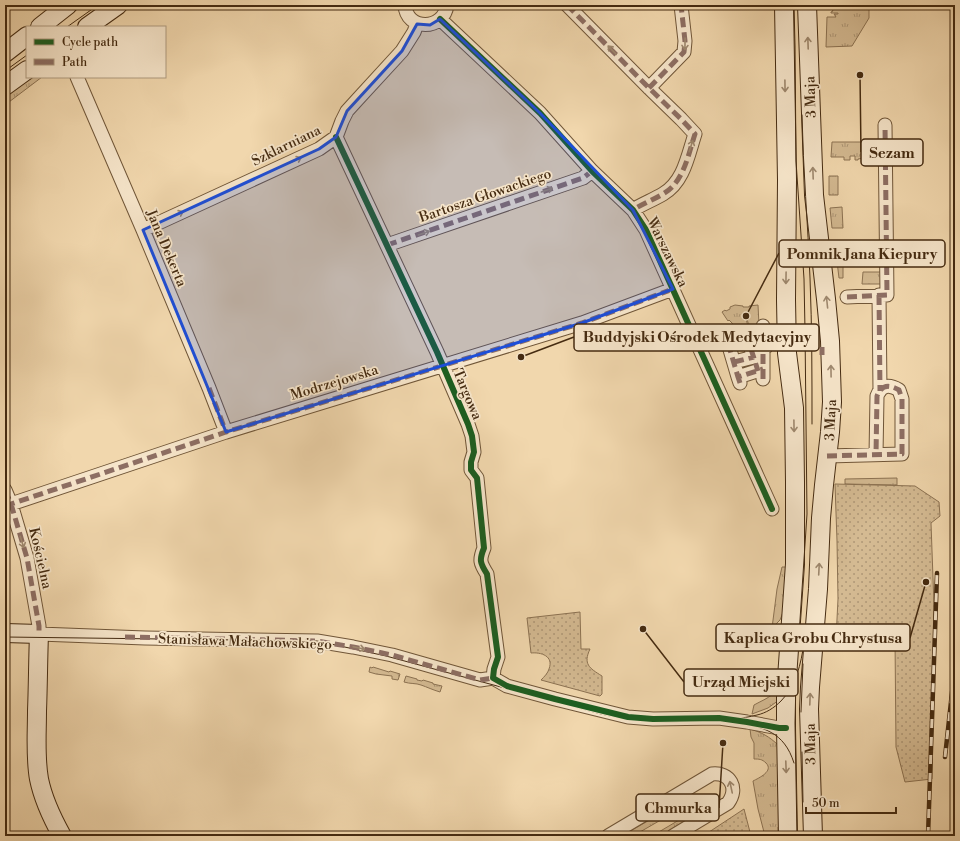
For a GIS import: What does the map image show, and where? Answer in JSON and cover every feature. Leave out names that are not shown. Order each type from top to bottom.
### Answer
[{"type":"main road","points":[[41,26],[68,5]]},
{"type":"main road","points":[[88,26],[118,5]]},
{"type":"main road","name":"3 Maja","points":[[784,5],[787,180],[787,346],[794,408],[795,482],[795,564],[786,686],[788,836]]},
{"type":"main road","name":"3 Maja","points":[[807,5],[814,195],[830,341],[832,402],[821,518],[818,589],[809,709],[813,836]]},
{"type":"main road","points":[[5,86],[26,71]]},
{"type":"main road","name":"Stanisława Małachowskiego","points":[[5,633],[39,634]]},
{"type":"main road","points":[[39,634],[37,764],[44,795],[52,818],[62,836]]},
{"type":"street","points":[[405,5],[407,15],[417,24],[423,25],[436,23],[444,14],[446,5]]},
{"type":"street","points":[[567,5],[695,134],[683,172],[677,182],[665,193],[633,210]]},
{"type":"street","points":[[649,88],[684,52],[685,42],[681,5]]},
{"type":"street","name":"Warszawska","points":[[440,19],[540,113],[592,171],[633,210],[646,230],[772,509]]},
{"type":"street","name":"Szklarniana","points":[[143,230],[319,149],[336,137],[347,111],[402,51],[414,32],[417,24]]},
{"type":"street","name":"Jana Dekerta","points":[[76,78],[143,230],[226,432]]},
{"type":"street","points":[[847,297],[887,295],[885,125]]},
{"type":"street","name":"Targowa","points":[[336,137],[443,365],[472,436],[474,452],[470,462],[471,470],[477,478],[484,548],[480,557],[481,566],[487,574],[498,657],[493,678]]},
{"type":"street","name":"Bartosza Głowackiego","points":[[387,245],[583,178],[592,171]]},
{"type":"street","name":"Modrzejowska","points":[[8,505],[226,432],[582,323],[673,289]]},
{"type":"street","points":[[879,295],[880,391]]},
{"type":"street","points":[[758,350],[747,339],[725,344],[734,362],[739,380],[761,373],[758,350],[763,326]]},
{"type":"street","points":[[734,362],[758,350]]},
{"type":"street","points":[[827,456],[876,455],[902,454],[902,400],[899,390],[894,387],[888,386],[883,388],[876,396],[876,455]]},
{"type":"street","name":"Kościelna","points":[[5,490],[8,505],[27,558],[39,626],[39,634]]},
{"type":"street","name":"Stanisława Małachowskiego","points":[[39,634],[317,642],[353,647],[392,656],[480,680],[493,678],[507,686],[628,717],[653,719],[719,718],[786,728]]},
{"type":"street","points":[[608,836],[712,774],[722,775],[727,778],[732,785],[733,791],[728,803],[673,836]]},
{"type":"highlighted area","points":[[440,19],[540,113],[633,210],[673,289],[582,323],[226,432],[143,230],[319,149],[336,137],[347,111],[402,51],[417,24],[430,25]]},
{"type":"green space","points":[[837,5],[869,5],[869,18],[852,46],[826,47],[827,17],[836,17],[834,14],[838,13],[831,13],[833,11],[832,9],[843,7]]},
{"type":"green space","points":[[27,78],[41,78],[5,105],[5,94]]},
{"type":"green space","points":[[832,142],[877,142],[877,158],[869,159],[869,156],[864,156],[864,158],[855,160],[855,156],[850,156],[850,160],[844,160],[844,157],[831,157]]},
{"type":"green space","points":[[829,176],[838,176],[838,195],[829,195]]},
{"type":"green space","points":[[842,207],[843,228],[832,228],[830,208]]},
{"type":"green space","points":[[843,244],[843,278],[839,278],[835,245]]},
{"type":"green space","points":[[863,272],[882,272],[881,284],[862,284]]},
{"type":"green space","points":[[735,305],[749,307],[758,305],[759,325],[749,326],[747,319],[749,319],[749,314],[744,314],[744,319],[746,319],[748,326],[738,329],[729,320],[728,321],[722,312]]},
{"type":"green space","points":[[897,478],[897,485],[845,484],[845,479]]},
{"type":"green space","points":[[835,484],[915,486],[939,502],[940,516],[931,523],[934,606],[932,779],[905,782],[896,747],[895,639],[836,639],[838,599]]},
{"type":"green space","points":[[782,567],[787,567],[784,610],[780,620],[772,628],[777,589]]},
{"type":"green space","points":[[580,612],[581,649],[590,649],[587,658],[588,665],[602,676],[602,694],[600,696],[541,680],[546,675],[550,661],[542,654],[531,653],[527,618]]},
{"type":"green space","points":[[370,667],[400,674],[398,680],[392,679],[392,676],[369,672]]},
{"type":"green space","points":[[406,676],[442,686],[440,692],[419,684],[404,682]]},
{"type":"green space","points":[[773,690],[778,690],[779,700],[768,708],[752,714],[754,705],[773,694]]},
{"type":"green space","points":[[750,729],[765,735],[778,745],[780,827],[778,827],[778,836],[765,836],[753,781],[765,774],[768,766],[762,760],[754,759],[754,743],[751,737]]},
{"type":"green space","points":[[689,797],[692,802],[633,836],[622,836]]},
{"type":"green space","points":[[744,809],[751,836],[703,836]]},
{"type":"green space","points":[[696,810],[699,815],[663,836],[652,836]]},
{"type":"tunnel","points":[[798,337],[798,347]]},
{"type":"tram line","points":[[68,26],[98,5]]},
{"type":"tram line","points":[[794,5],[796,161],[804,279],[807,514],[798,650]]},
{"type":"tram line","points":[[5,71],[26,56]]},
{"type":"tram line","points":[[802,115],[811,296],[812,424]]},
{"type":"tram line","points":[[5,637],[317,641],[386,656],[601,714],[641,721],[658,722],[734,719],[767,712],[781,701],[794,682],[804,643]]},
{"type":"tram line","points":[[801,712],[803,664]]},
{"type":"tram line","points":[[796,680],[795,723],[797,836]]},
{"type":"tram line","points":[[734,722],[754,726],[771,732],[778,737],[790,752],[794,763]]},
{"type":"tram line","points":[[802,752],[803,802]]},
{"type":"railway","points":[[928,836],[937,573]]},
{"type":"railway","points":[[945,757],[955,665]]},
{"type":"marked path","points":[[567,5],[695,134],[681,175],[676,183],[663,194],[633,210]]},
{"type":"marked path","points":[[649,88],[684,52],[685,41],[681,5]]},
{"type":"marked path","points":[[847,297],[887,295],[885,125]]},
{"type":"marked path","points":[[387,245],[583,178],[592,171]]},
{"type":"marked path","points":[[5,506],[226,432],[582,323],[673,289]]},
{"type":"marked path","points":[[879,295],[880,391]]},
{"type":"marked path","points":[[719,336],[724,344],[747,339],[751,349],[763,347],[763,326]]},
{"type":"marked path","points":[[798,337],[798,347]]},
{"type":"marked path","points":[[728,343],[738,377]]},
{"type":"marked path","points":[[763,379],[763,347],[766,347]]},
{"type":"marked path","points":[[822,347],[822,355]]},
{"type":"marked path","points":[[751,349],[758,371]]},
{"type":"marked path","points":[[734,362],[754,357]]},
{"type":"marked path","points":[[740,383],[738,377],[763,369]]},
{"type":"marked path","points":[[827,456],[902,454],[902,399],[899,390],[889,386],[883,388],[877,396],[876,455]]},
{"type":"marked path","points":[[209,388],[226,432]]},
{"type":"marked path","points":[[5,490],[11,504],[27,558],[39,626],[39,634]]},
{"type":"marked path","points":[[125,637],[317,641],[392,655],[480,680],[495,679]]},
{"type":"cycle path","points":[[440,19],[540,113],[592,171],[633,210],[646,230],[772,509]]},
{"type":"cycle path","points":[[336,137],[437,352],[472,436],[474,452],[471,462],[471,470],[477,478],[484,548],[481,561],[487,574],[498,657],[493,678],[507,686],[628,717],[653,719],[719,718],[786,728]]},
{"type":"place","name":"Sezam","points":[[860,75]]},
{"type":"place","name":"Pomnik Jana Kiepury","points":[[746,316]]},
{"type":"place","name":"Buddyjski Ośrodek Medytacyjny","points":[[521,357]]},
{"type":"place","name":"Kaplica Grobu Chrystusa","points":[[926,582]]},
{"type":"place","name":"Urząd Miejski","points":[[643,629]]},
{"type":"place","name":"Chmurka","points":[[723,743]]}]
